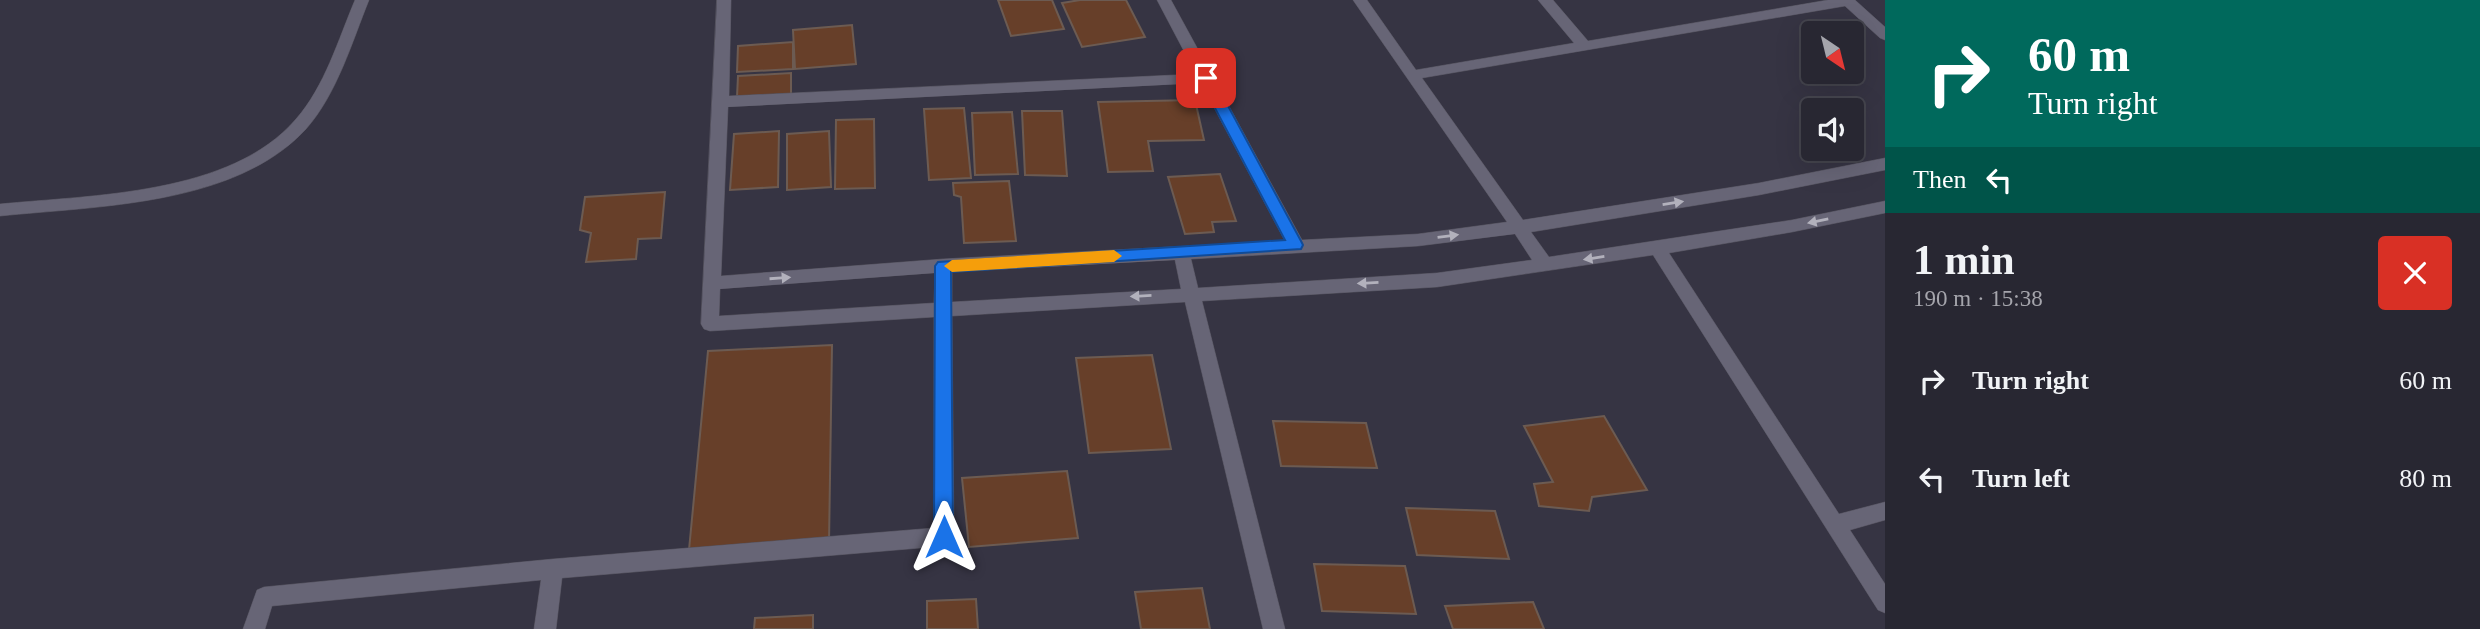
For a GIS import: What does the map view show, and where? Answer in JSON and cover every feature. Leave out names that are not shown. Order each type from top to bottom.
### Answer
[{"type":"street","points":[[0,210],[194,185],[261,158],[300,125],[332,71],[362,0]]},
{"type":"street","points":[[724,0],[710,324],[1437,280],[1657,248],[1792,226],[1885,207]]},
{"type":"street","points":[[1164,0],[1296,245]]},
{"type":"street","points":[[1360,0],[1546,266]]},
{"type":"street","points":[[1545,0],[1586,46]]},
{"type":"street","points":[[1413,75],[1847,1],[1885,35]]},
{"type":"street","points":[[721,102],[1206,78]]},
{"type":"street","points":[[712,283],[943,266],[1418,240],[1759,190],[1885,164]]},
{"type":"street","points":[[1657,248],[1885,603]]},
{"type":"street","points":[[1181,252],[1274,629]]},
{"type":"street","points":[[254,629],[264,597],[553,569],[944,537],[943,266]]},
{"type":"street","points":[[1835,525],[1885,511]]},
{"type":"street","points":[[545,629],[553,569]]},
{"type":"building","points":[[998,0],[1052,0],[1064,29],[1011,36]]},
{"type":"building","points":[[1080,0],[1126,0],[1145,37],[1082,47],[1062,3]]},
{"type":"building","points":[[852,25],[856,64],[795,69],[793,30]]},
{"type":"building","points":[[793,42],[793,69],[737,72],[738,46]]},
{"type":"building","points":[[791,73],[791,94],[737,97],[738,76]]},
{"type":"building","points":[[1195,100],[1204,140],[1148,141],[1153,171],[1108,172],[1098,102]]},
{"type":"building","points":[[964,108],[971,178],[929,180],[924,109]]},
{"type":"building","points":[[1022,111],[1062,111],[1067,176],[1025,175]]},
{"type":"building","points":[[1012,112],[1018,174],[975,175],[972,113]]},
{"type":"building","points":[[874,119],[875,188],[835,189],[836,120]]},
{"type":"building","points":[[779,131],[778,187],[730,190],[734,134]]},
{"type":"building","points":[[829,131],[831,187],[787,190],[787,134]]},
{"type":"building","points":[[1220,174],[1236,221],[1212,222],[1214,232],[1185,234],[1168,177]]},
{"type":"building","points":[[1009,181],[1016,241],[964,243],[961,197],[954,195],[953,183]]},
{"type":"building","points":[[665,192],[661,238],[638,239],[636,259],[586,262],[591,233],[580,230],[585,197]]},
{"type":"building","points":[[832,345],[829,543],[689,550],[708,351]]},
{"type":"building","points":[[1152,355],[1171,449],[1089,453],[1076,358]]},
{"type":"building","points":[[1604,416],[1647,490],[1592,497],[1589,511],[1539,506],[1534,484],[1553,482],[1524,426]]},
{"type":"building","points":[[1273,421],[1366,423],[1377,468],[1281,466]]},
{"type":"building","points":[[1067,471],[1078,538],[969,547],[962,478]]},
{"type":"building","points":[[1406,508],[1495,511],[1509,559],[1417,555]]},
{"type":"building","points":[[1314,564],[1405,566],[1416,614],[1322,611]]},
{"type":"building","points":[[1202,588],[1210,629],[1141,629],[1135,592]]},
{"type":"building","points":[[976,599],[978,629],[927,629],[927,601]]},
{"type":"building","points":[[1533,602],[1544,629],[1453,629],[1445,606]]},
{"type":"building","points":[[813,615],[813,629],[754,629],[755,618]]},
{"type":"slow traffic","points":[[952,266],[1114,256]]},
{"type":"route","points":[[944,537],[943,266],[1296,245],[1206,78]]}]
